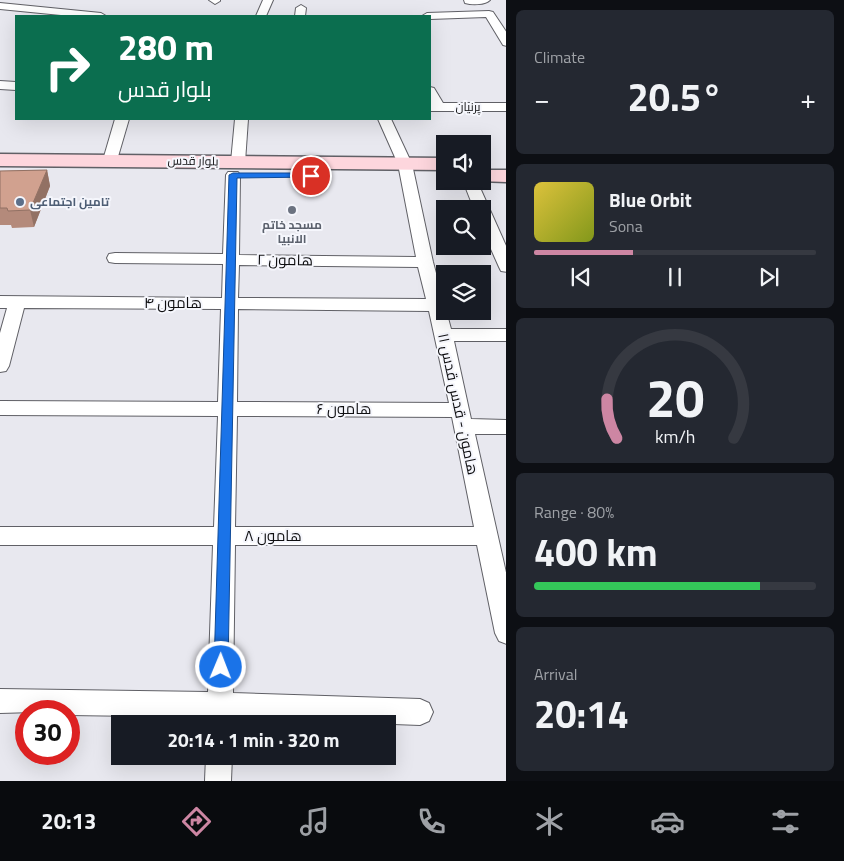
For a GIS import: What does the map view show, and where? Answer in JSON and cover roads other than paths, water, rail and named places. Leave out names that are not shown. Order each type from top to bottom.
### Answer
[{"type":"main road","name":"بلوار قدس","points":[[0,160],[110,160],[236,169]]},
{"type":"main road","points":[[491,164],[506,164]]},
{"type":"main road","name":"بلوار قدس","points":[[407,170],[436,165]]},
{"type":"main road","name":"بلوار قدس","points":[[0,175],[236,169],[407,170],[436,175]]},
{"type":"main road","points":[[491,176],[506,176]]},
{"type":"street","points":[[70,14],[83,0]]},
{"type":"street","points":[[261,15],[268,0]]},
{"type":"street","points":[[469,1],[485,0]]},
{"type":"street","points":[[5,5],[86,15]]},
{"type":"street","points":[[431,15],[442,12],[489,14],[506,43]]},
{"type":"street","points":[[0,85],[15,86]]},
{"type":"street","name":"پرنیان","points":[[434,107],[506,107]]},
{"type":"street","points":[[110,160],[122,120]]},
{"type":"street","points":[[220,714],[231,260],[241,120]]},
{"type":"street","name":"هامون - قدس قدس ۱۱","points":[[385,120],[407,170],[425,262],[436,305]]},
{"type":"street","points":[[491,231],[506,267]]},
{"type":"street","name":"هامون ۲","points":[[115,258],[425,262]]},
{"type":"street","points":[[0,366],[8,302]]},
{"type":"street","name":"هامون ۴","points":[[8,302],[436,305]]},
{"type":"street","name":"هامون - قدس قدس ۱۱","points":[[440,320],[486,536],[499,566],[506,633]]},
{"type":"street","points":[[444,334],[506,335]]},
{"type":"street","name":"هامون ۶","points":[[0,408],[228,408],[461,418],[506,427]]},
{"type":"street","name":"هامون ۸","points":[[0,536],[486,536]]},
{"type":"street","points":[[0,701],[220,714],[420,712]]},
{"type":"street","points":[[218,781],[219,765]]},
{"type":"place","name":"تامین اجتماعی","points":[[20,202]]},
{"type":"place","name":"مسجد خاتم الانبیا","points":[[292,210]]}]
